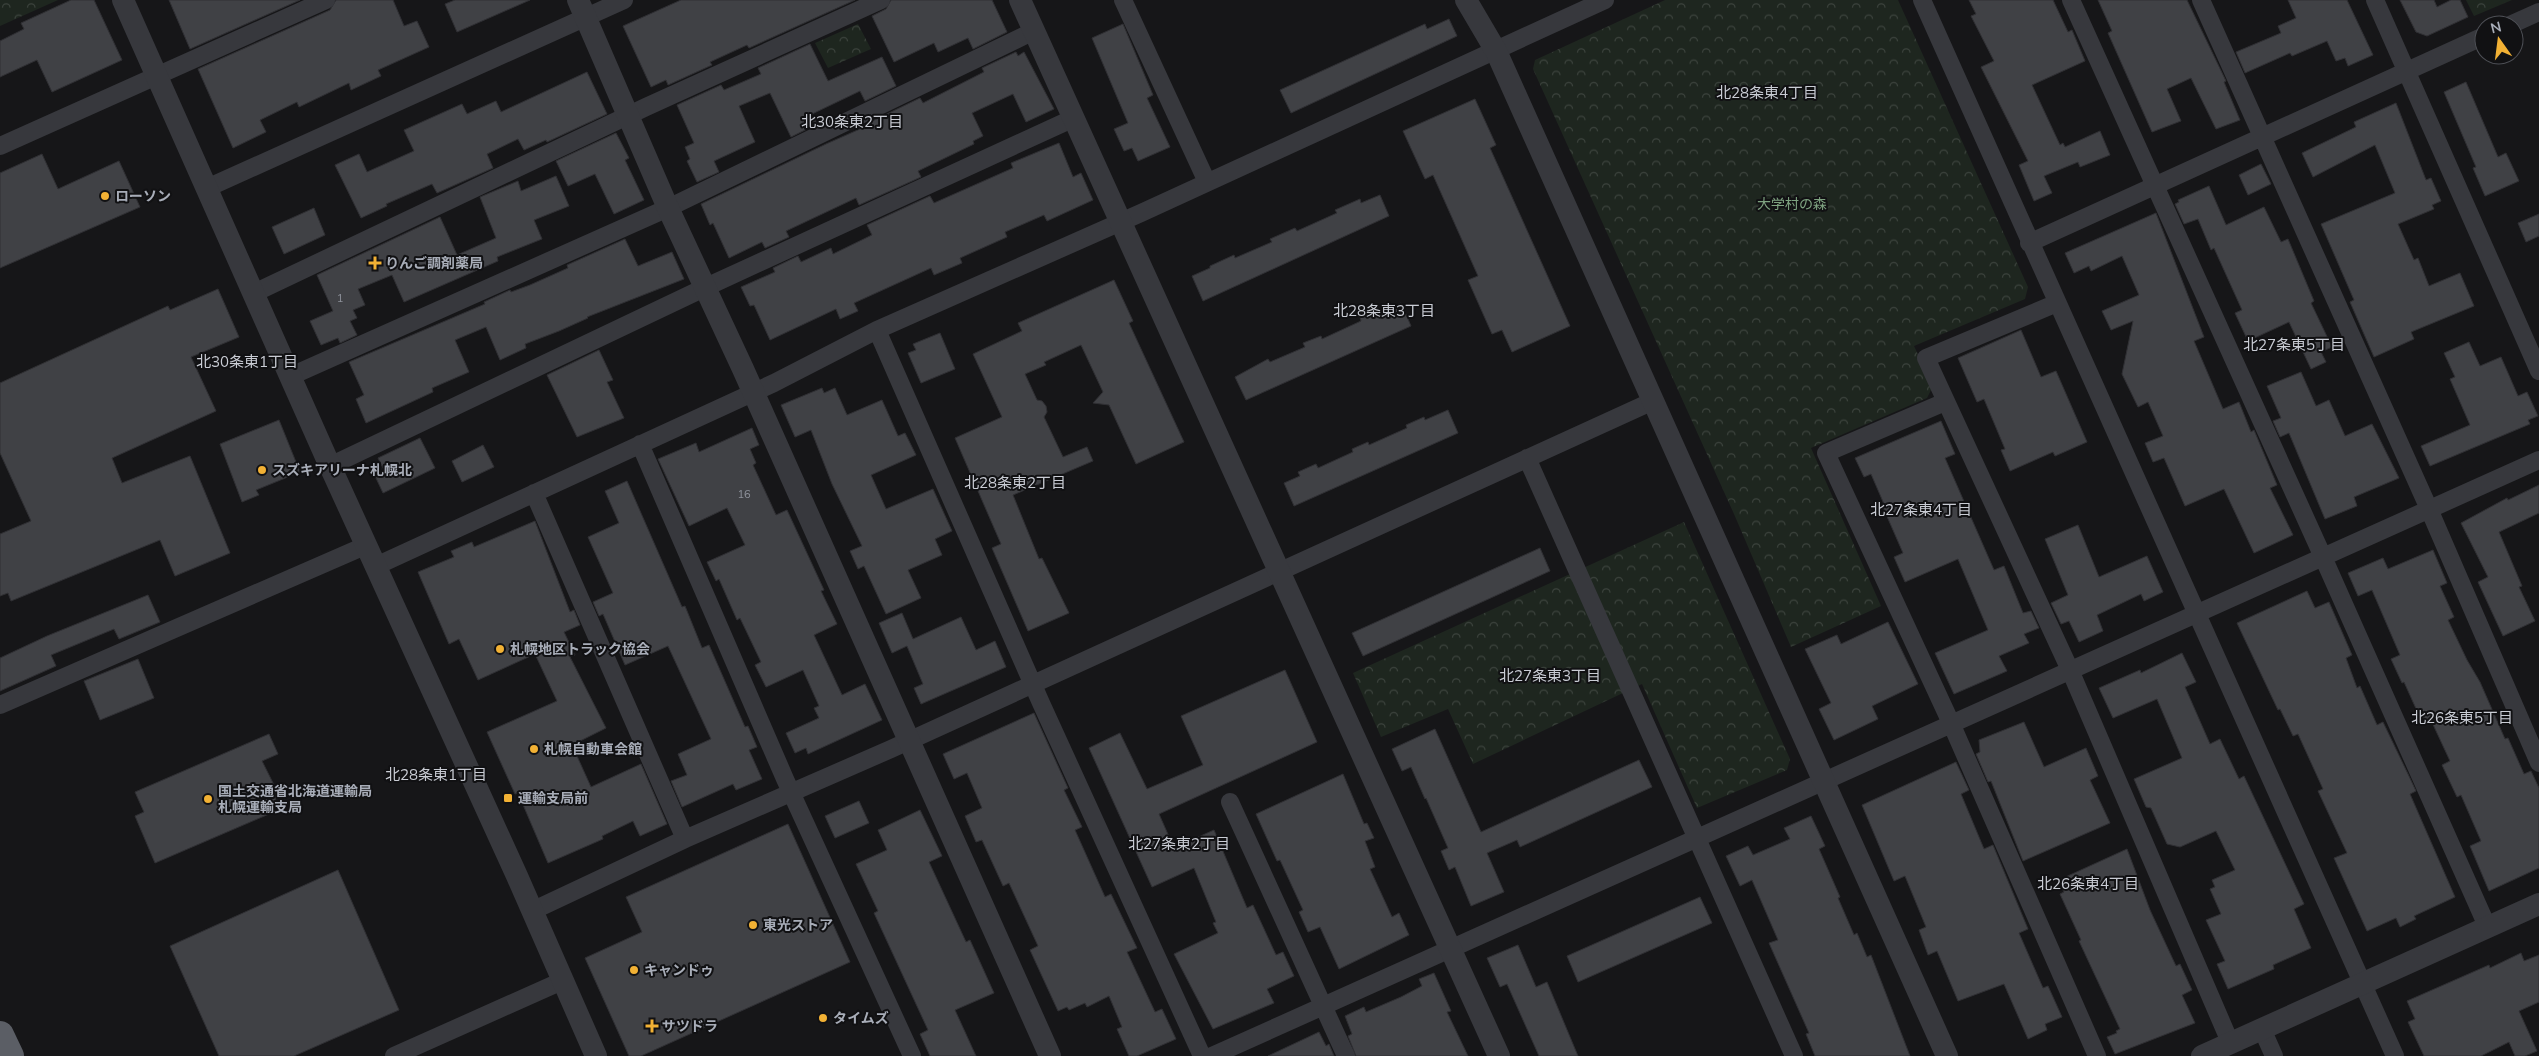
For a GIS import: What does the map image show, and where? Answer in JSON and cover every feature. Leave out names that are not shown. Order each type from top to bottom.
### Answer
[{"type":"highway","points":[[0,1035],[10,1056]]},
{"type":"street","points":[[123,0],[330,466],[596,1056]]},
{"type":"street","points":[[0,146],[326,0]]},
{"type":"street","points":[[207,188],[582,9],[624,0]]},
{"type":"street","points":[[254,293],[881,0]]},
{"type":"street","points":[[1020,0],[1499,1056]]},
{"type":"street","points":[[1123,0],[1207,182]]},
{"type":"street","points":[[1466,0],[1496,51],[1947,1056]]},
{"type":"street","points":[[376,566],[753,392],[877,330],[1496,51],[1604,0]]},
{"type":"street","points":[[1922,0],[2029,243],[2395,1056]]},
{"type":"street","points":[[2071,0],[2323,557],[2487,926]]},
{"type":"street","points":[[2201,0],[2429,509],[2539,763]]},
{"type":"street","points":[[2375,0],[2539,371]]},
{"type":"street","points":[[582,9],[630,116],[668,208],[910,740],[1050,1056]]},
{"type":"street","points":[[2524,19],[2539,12]]},
{"type":"street","points":[[291,376],[668,208],[1034,31]]},
{"type":"street","points":[[2029,243],[2154,184],[2474,41]]},
{"type":"street","points":[[330,466],[704,288],[1074,118]]},
{"type":"street","points":[[2057,303],[1926,358],[2070,670],[2230,1042]]},
{"type":"street","points":[[877,330],[1032,683],[1202,1056]]},
{"type":"street","points":[[532,911],[685,838],[910,740],[1653,401]]},
{"type":"street","points":[[1945,402],[1826,453],[1951,723],[2097,1056]]},
{"type":"street","points":[[640,444],[791,791],[912,1056]]},
{"type":"street","points":[[1527,458],[1794,1056]]},
{"type":"street","points":[[1212,1056],[2539,460]]},
{"type":"street","points":[[534,493],[685,838]]},
{"type":"street","points":[[0,705],[366,545]]},
{"type":"street","points":[[1230,802],[1346,1056]]},
{"type":"street","points":[[2202,1056],[2539,904]]},
{"type":"street","points":[[394,1056],[562,981]]},
{"type":"street","points":[[2262,1029],[2274,1056]]},
{"type":"green space","points":[[0,0],[58,0],[0,26]]},
{"type":"green space","name":"大学村の森","points":[[1665,0],[1898,0],[2028,287],[2025,299],[1914,346],[1933,386],[1927,398],[1811,448],[1881,606],[1791,647],[1734,514],[1533,69],[1535,60]]},
{"type":"green space","points":[[2466,0],[2512,0],[2474,15]]},
{"type":"green space","points":[[858,24],[871,49],[828,68],[815,43]]},
{"type":"green space","points":[[1684,522],[1790,759],[1787,770],[1697,808],[1642,684],[1473,764],[1448,709],[1381,737],[1353,673]]},
{"type":"building","points":[[71,0],[94,0],[122,60],[52,92],[37,60],[0,77],[0,41],[24,29],[21,23]]},
{"type":"building","points":[[169,0],[300,0],[190,49]]},
{"type":"building","points":[[336,0],[393,0],[404,26],[417,21],[429,47],[378,70],[381,76],[351,90],[349,83],[299,107],[297,102],[260,120],[266,132],[233,148],[198,69],[330,10]]},
{"type":"building","points":[[455,0],[530,0],[457,32],[445,4]]},
{"type":"building","points":[[681,0],[855,0],[749,48],[747,45],[710,62],[712,65],[668,85],[666,80],[651,87],[623,26]]},
{"type":"building","points":[[891,0],[992,0],[1007,32],[973,49],[968,38],[938,52],[934,43],[894,62],[872,16],[886,9]]},
{"type":"building","points":[[1969,0],[2053,0],[2068,32],[2072,30],[2085,61],[2032,85],[2060,145],[2063,143],[2065,147],[2100,131],[2110,155],[2080,167],[2078,162],[2044,176],[2052,193],[2034,201],[2019,165],[2028,161],[1981,67],[1994,61],[1971,16],[1976,14]]},
{"type":"building","points":[[2098,0],[2187,0],[2226,81],[2224,82],[2240,120],[2216,129],[2191,78],[2167,89],[2181,121],[2152,132],[2108,33],[2112,31]]},
{"type":"building","points":[[2288,0],[2347,0],[2373,55],[2348,66],[2345,58],[2336,61],[2327,41],[2292,56],[2290,53],[2245,73],[2236,52],[2281,33],[2278,26],[2296,18]]},
{"type":"building","points":[[2400,0],[2434,0],[2437,7],[2451,0],[2460,0],[2468,17],[2427,36],[2416,32]]},
{"type":"building","points":[[1449,19],[1457,36],[1291,113],[1280,90],[1425,24],[1427,29]]},
{"type":"building","points":[[1123,24],[1153,95],[1147,98],[1170,147],[1138,161],[1132,148],[1124,151],[1114,129],[1128,123],[1092,38]]},
{"type":"building","points":[[810,44],[828,81],[882,57],[896,86],[865,101],[860,91],[812,114],[817,124],[791,137],[770,93],[739,106],[755,142],[714,161],[719,172],[697,182],[687,161],[690,159],[685,147],[694,143],[677,105],[721,85],[724,90],[761,74],[758,68]]},
{"type":"building","points":[[1016,52],[1018,56],[1024,52],[1054,109],[1026,122],[1013,94],[972,113],[983,136],[973,141],[974,144],[918,171],[921,177],[859,205],[856,198],[786,231],[789,237],[765,248],[762,242],[729,258],[713,223],[710,225],[701,204],[860,129],[860,127],[920,98],[923,103],[984,72],[982,68]]},
{"type":"building","points":[[587,72],[607,114],[547,142],[546,140],[524,150],[518,139],[487,154],[493,168],[437,193],[432,184],[386,204],[387,206],[361,218],[335,165],[359,154],[367,172],[414,151],[404,130],[462,104],[467,114],[496,101],[501,112]]},
{"type":"building","points":[[2466,82],[2498,157],[2506,153],[2519,181],[2485,196],[2473,168],[2476,167],[2444,92]]},
{"type":"building","points":[[1475,99],[1496,145],[1490,148],[1570,326],[1512,352],[1502,330],[1492,334],[1468,280],[1478,276],[1433,175],[1425,179],[1403,131]]},
{"type":"building","points":[[2396,103],[2426,180],[2431,178],[2441,201],[2432,205],[2434,209],[2398,224],[2414,260],[2418,258],[2429,286],[2460,273],[2474,306],[2411,332],[2414,339],[2374,357],[2350,302],[2354,300],[2321,224],[2395,193],[2375,145],[2313,177],[2302,153],[2356,127],[2354,122]]},
{"type":"building","points":[[616,133],[629,158],[625,160],[644,200],[614,214],[595,174],[568,186],[556,161]]},
{"type":"building","points":[[1059,143],[1073,177],[1081,173],[1093,200],[1047,221],[1044,215],[1005,232],[1007,237],[960,258],[962,263],[934,275],[931,268],[854,303],[858,311],[840,319],[836,309],[770,340],[754,305],[750,306],[741,287],[775,272],[773,268],[798,256],[801,262],[831,248],[833,254],[872,235],[867,225],[930,196],[934,203],[1013,168],[1011,163]]},
{"type":"building","points":[[42,154],[58,189],[119,161],[140,207],[0,268],[0,173]]},
{"type":"building","points":[[2261,164],[2271,184],[2248,195],[2239,175]]},
{"type":"building","points":[[556,176],[569,206],[534,220],[542,239],[497,257],[498,261],[404,302],[392,275],[358,289],[365,305],[353,310],[357,318],[350,321],[357,335],[340,343],[338,338],[321,345],[310,321],[333,311],[317,275],[440,217],[457,255],[496,238],[480,197],[518,181],[521,191]]},
{"type":"building","points":[[2209,186],[2226,225],[2264,207],[2281,242],[2288,239],[2314,301],[2311,303],[2332,347],[2321,352],[2326,362],[2311,369],[2289,322],[2248,341],[2235,313],[2242,310],[2214,248],[2211,250],[2198,219],[2184,224],[2175,204],[2179,202],[2178,200]]},
{"type":"building","points":[[1380,195],[1389,216],[1203,301],[1192,276],[1234,255],[1235,258],[1272,242],[1270,239],[1295,228],[1297,231],[1337,213],[1335,210],[1360,199],[1361,203]]},
{"type":"building","points":[[314,208],[325,235],[284,254],[272,227]]},
{"type":"building","points":[[2156,213],[2204,337],[2194,341],[2223,409],[2239,402],[2251,432],[2254,430],[2277,485],[2270,488],[2293,535],[2254,553],[2224,489],[2185,506],[2164,458],[2153,462],[2145,443],[2163,436],[2148,402],[2138,407],[2122,374],[2133,321],[2111,330],[2102,311],[2139,295],[2122,256],[2091,271],[2089,266],[2074,273],[2065,253]]},
{"type":"building","points":[[2539,214],[2539,236],[2526,242],[2518,223]]},
{"type":"building","points":[[625,239],[638,266],[672,252],[684,279],[587,317],[559,331],[525,344],[526,348],[500,360],[486,327],[455,340],[469,372],[432,388],[433,392],[366,423],[356,399],[364,395],[349,362],[485,304],[484,302],[510,290],[511,292],[530,285],[568,268],[567,265]]},
{"type":"building","points":[[1114,280],[1133,321],[1129,323],[1184,442],[1136,464],[1109,405],[1093,403],[1103,392],[1081,345],[1044,362],[1046,365],[1025,374],[1037,400],[1042,401],[1046,406],[1047,412],[1044,417],[1063,457],[1087,447],[1093,461],[1013,495],[1039,559],[1042,558],[1069,613],[1028,631],[992,548],[1001,544],[955,438],[1002,417],[973,354],[1022,331],[1018,323]]},
{"type":"building","points":[[218,289],[239,337],[191,357],[216,411],[112,458],[122,483],[190,456],[230,553],[175,576],[160,540],[11,601],[8,593],[0,596],[0,534],[31,521],[0,453],[0,383],[168,306],[170,310]]},
{"type":"building","points":[[1401,303],[1411,326],[1246,400],[1235,377],[1268,359],[1270,362],[1305,347],[1303,343],[1321,336],[1322,339],[1361,321],[1360,317],[1376,310],[1377,314]]},
{"type":"building","points":[[2021,330],[2041,377],[2056,371],[2087,442],[2055,456],[2053,452],[2010,471],[2001,450],[2005,449],[1984,399],[1977,402],[1958,358]]},
{"type":"building","points":[[940,333],[955,369],[921,383],[908,353],[916,350],[913,344]]},
{"type":"building","points":[[2469,342],[2480,366],[2501,357],[2518,396],[2527,392],[2538,416],[2528,420],[2530,424],[2430,466],[2421,446],[2470,425],[2450,379],[2455,377],[2444,353]]},
{"type":"building","points":[[599,350],[613,380],[607,382],[624,418],[577,437],[547,375]]},
{"type":"building","points":[[2301,372],[2316,406],[2329,400],[2345,436],[2372,424],[2399,478],[2354,497],[2357,506],[2325,519],[2289,433],[2280,437],[2273,421],[2281,418],[2267,386]]},
{"type":"building","points":[[822,388],[824,393],[835,388],[847,415],[882,400],[898,436],[905,433],[916,455],[871,475],[886,509],[933,489],[952,531],[935,539],[942,555],[908,570],[921,598],[886,614],[864,566],[858,569],[850,551],[862,546],[832,484],[811,430],[795,437],[781,405]]},
{"type":"building","points":[[1448,410],[1458,433],[1294,506],[1284,483],[1300,476],[1298,472],[1316,464],[1318,468],[1353,452],[1352,449],[1368,442],[1369,445],[1407,428],[1406,425],[1424,417],[1425,420]]},
{"type":"building","points":[[279,420],[300,472],[256,490],[259,495],[242,502],[220,444]]},
{"type":"building","points":[[1941,421],[1955,454],[1945,458],[1994,570],[2004,566],[2023,613],[2031,611],[2039,628],[2024,634],[2029,643],[1999,656],[2007,671],[1954,694],[1935,653],[1988,630],[1958,559],[1905,582],[1894,557],[1903,553],[1882,505],[1884,504],[1871,474],[1864,477],[1855,458]]},
{"type":"building","points":[[752,428],[759,445],[750,449],[756,463],[753,465],[776,515],[787,510],[824,590],[821,591],[837,624],[814,635],[842,695],[865,684],[882,720],[808,754],[806,748],[795,753],[786,733],[819,718],[814,708],[819,706],[803,670],[766,687],[755,665],[761,662],[740,618],[737,620],[719,579],[716,581],[707,562],[745,545],[727,508],[689,526],[658,459],[696,443],[699,452]]},
{"type":"building","points":[[420,438],[435,468],[383,493],[375,476],[385,472],[378,458]]},
{"type":"building","points":[[483,445],[494,467],[462,482],[452,461]]},
{"type":"building","points":[[627,481],[682,607],[685,606],[702,648],[709,645],[745,727],[748,726],[757,747],[749,750],[762,779],[736,790],[733,784],[682,807],[671,781],[687,775],[678,754],[711,739],[668,646],[625,665],[603,614],[599,616],[593,602],[613,593],[588,537],[619,523],[605,491]]},
{"type":"building","points":[[2539,485],[2539,513],[2499,532],[2522,586],[2519,587],[2535,621],[2503,636],[2478,582],[2488,577],[2461,523],[2507,498],[2508,500]]},
{"type":"building","points":[[535,521],[570,612],[574,610],[580,625],[564,632],[575,655],[570,657],[606,728],[572,745],[591,787],[641,764],[667,824],[640,836],[633,821],[602,836],[603,839],[548,863],[518,793],[515,794],[487,732],[557,701],[535,654],[478,680],[459,639],[449,644],[418,572],[454,557],[451,551],[472,542],[474,547]]},
{"type":"building","points":[[2078,525],[2099,577],[2147,556],[2163,592],[2144,601],[2141,594],[2097,615],[2103,631],[2079,642],[2069,621],[2061,624],[2051,603],[2068,595],[2045,539]]},
{"type":"building","points":[[1540,548],[1550,571],[1363,656],[1352,633]]},
{"type":"building","points":[[2433,550],[2447,583],[2440,586],[2454,617],[2448,620],[2480,682],[2505,739],[2508,738],[2524,774],[2531,771],[2539,788],[2539,868],[2489,891],[2470,846],[2481,841],[2461,795],[2457,797],[2442,765],[2450,761],[2430,718],[2422,722],[2404,682],[2402,683],[2391,659],[2400,655],[2372,590],[2358,596],[2348,573],[2383,558],[2388,569]]},
{"type":"building","points":[[2307,591],[2315,608],[2329,602],[2352,655],[2346,658],[2357,688],[2360,686],[2377,725],[2383,722],[2416,791],[2410,794],[2455,897],[2414,916],[2416,919],[2400,927],[2396,918],[2367,931],[2334,858],[2347,853],[2318,791],[2323,789],[2298,734],[2293,736],[2280,709],[2278,710],[2237,623]]},
{"type":"building","points":[[148,595],[160,622],[119,639],[114,629],[51,655],[56,666],[0,691],[0,658],[47,636]]},
{"type":"building","points":[[902,613],[913,639],[961,617],[976,650],[995,641],[1006,667],[921,704],[914,688],[923,684],[907,646],[892,653],[879,623]]},
{"type":"building","points":[[1888,622],[1918,684],[1872,706],[1878,719],[1834,740],[1819,709],[1831,703],[1805,649],[1837,635],[1841,644]]},
{"type":"building","points":[[2182,653],[2196,682],[2185,687],[2210,744],[2220,739],[2239,779],[2244,776],[2304,904],[2294,909],[2311,948],[2273,965],[2274,969],[2228,989],[2217,964],[2225,961],[2206,920],[2221,914],[2210,889],[2215,887],[2212,880],[2235,870],[2216,831],[2180,847],[2167,844],[2151,808],[2146,807],[2134,779],[2182,758],[2157,699],[2113,718],[2099,688],[2140,670],[2141,673]]},
{"type":"building","points":[[138,659],[154,698],[100,720],[84,681]]},
{"type":"building","points":[[1285,670],[1317,742],[1159,814],[1174,848],[1214,830],[1247,908],[1253,905],[1276,955],[1283,952],[1294,976],[1267,989],[1274,1003],[1213,1029],[1174,954],[1218,933],[1213,923],[1216,922],[1194,868],[1152,887],[1089,748],[1120,733],[1147,789],[1203,765],[1181,716]]},
{"type":"building","points":[[1034,713],[1068,788],[1064,790],[1082,827],[1075,830],[1105,897],[1111,894],[1137,948],[1127,952],[1155,1012],[1162,1009],[1176,1039],[1137,1056],[1129,1056],[1117,1029],[1122,1027],[1109,996],[1087,1007],[1085,1003],[1069,1010],[1067,1007],[1058,1011],[1030,950],[1038,946],[1009,883],[1003,886],[982,840],[976,842],[965,816],[982,808],[967,773],[954,779],[943,754]]},
{"type":"building","points":[[2024,722],[2044,767],[2086,748],[2098,776],[2090,780],[2110,823],[2023,861],[1991,781],[1988,782],[1976,754],[1980,752],[1979,740]]},
{"type":"building","points":[[1435,729],[1481,832],[1639,760],[1652,787],[1520,847],[1517,840],[1487,853],[1504,892],[1471,906],[1455,867],[1449,870],[1441,851],[1448,848],[1411,767],[1402,771],[1392,749]]},
{"type":"building","name":"国土交通省北海道運輸局 札幌運輸支局","points":[[269,734],[278,754],[262,761],[278,793],[275,801],[267,810],[269,814],[155,863],[135,816],[144,812],[135,792]]},
{"type":"building","points":[[1956,762],[1969,790],[1961,794],[1984,849],[1993,845],[2028,929],[2019,933],[2043,988],[2048,986],[2062,1017],[2045,1024],[2047,1030],[2028,1039],[2004,984],[1958,1001],[1937,951],[1928,955],[1919,930],[1926,927],[1905,876],[1894,881],[1862,805]]},
{"type":"building","points":[[1343,774],[1364,824],[1367,823],[1374,838],[1365,841],[1375,867],[1370,869],[1392,917],[1399,913],[1409,935],[1339,969],[1320,927],[1308,932],[1299,912],[1303,910],[1280,860],[1277,861],[1256,814]]},
{"type":"building","points":[[859,801],[869,823],[835,838],[825,816]]},
{"type":"building","points":[[920,810],[942,856],[929,862],[966,942],[970,940],[994,993],[955,1010],[976,1056],[930,1056],[920,1034],[928,1030],[874,913],[878,911],[856,864],[887,850],[878,830]]},
{"type":"building","points":[[1811,816],[1825,846],[1819,849],[1840,897],[1838,898],[1854,935],[1857,933],[1867,957],[1871,955],[1910,1056],[1815,1056],[1806,1034],[1809,1033],[1769,943],[1778,940],[1752,880],[1740,886],[1726,856],[1748,846],[1753,855],[1790,839],[1784,828]]},
{"type":"building","points":[[788,824],[850,962],[641,1056],[629,1056],[585,958],[642,932],[626,897]]},
{"type":"building","points":[[2127,849],[2150,910],[2176,966],[2180,964],[2192,990],[2182,995],[2195,1023],[2115,1054],[2107,1037],[2117,1033],[2116,1031],[2120,1029],[2079,941],[2081,940],[2060,894],[2064,892],[2059,880]]},
{"type":"building","points":[[338,870],[399,1010],[294,1056],[219,1056],[170,946]]},
{"type":"building","points":[[1700,897],[1712,923],[1578,982],[1567,956]]},
{"type":"building","points":[[1518,945],[1536,987],[1547,982],[1578,1056],[1539,1056],[1507,984],[1500,987],[1487,958]]},
{"type":"building","points":[[2521,953],[2524,961],[2539,955],[2539,1002],[2519,1011],[2537,1051],[2525,1056],[2515,1056],[2509,1042],[2481,1056],[2424,1056],[2408,1022],[2415,1019],[2407,1001],[2489,965],[2490,968]]},
{"type":"building","points":[[1434,973],[1451,1011],[1447,1012],[1468,1056],[1356,1056],[1348,1036],[1352,1034],[1345,1016],[1364,1007],[1366,1012],[1401,997],[1422,986],[1419,979]]},
{"type":"building","points":[[1319,1032],[1326,1046],[1329,1044],[1334,1056],[1268,1056]]},
{"type":"place","name":"ローソン","points":[[105,196]]},
{"type":"place","name":"りんご調剤薬局","points":[[375,263]]},
{"type":"place","name":"スズキアリーナ札幌北","points":[[262,470]]},
{"type":"place","name":"札幌地区トラック協会","points":[[500,649]]},
{"type":"place","name":"札幌自動車会館","points":[[534,749]]},
{"type":"place","name":"運輸支局前","points":[[508,798]]},
{"type":"place","name":"国土交通省北海道運輸局 札幌運輸支局","points":[[208,799]]},
{"type":"place","name":"東光ストア","points":[[753,925]]},
{"type":"place","name":"キャンドゥ","points":[[634,970]]},
{"type":"place","name":"タイムズ","points":[[823,1018]]},
{"type":"place","name":"サツドラ","points":[[652,1026]]},
{"type":"district","name":"北28条東4丁目","points":[[1767,92]]},
{"type":"district","name":"北30条東2丁目","points":[[852,121]]},
{"type":"district","name":"北28条東3丁目","points":[[1384,310]]},
{"type":"district","name":"北27条東5丁目","points":[[2294,344]]},
{"type":"district","name":"北30条東1丁目","points":[[247,361]]},
{"type":"district","name":"北28条東2丁目","points":[[1015,482]]},
{"type":"district","name":"北27条東4丁目","points":[[1921,509]]},
{"type":"district","name":"北27条東3丁目","points":[[1550,675]]},
{"type":"district","name":"北26条東5丁目","points":[[2462,717]]},
{"type":"district","name":"北28条東1丁目","points":[[436,774]]},
{"type":"district","name":"北27条東2丁目","points":[[1179,843]]},
{"type":"district","name":"北26条東4丁目","points":[[2088,883]]}]
